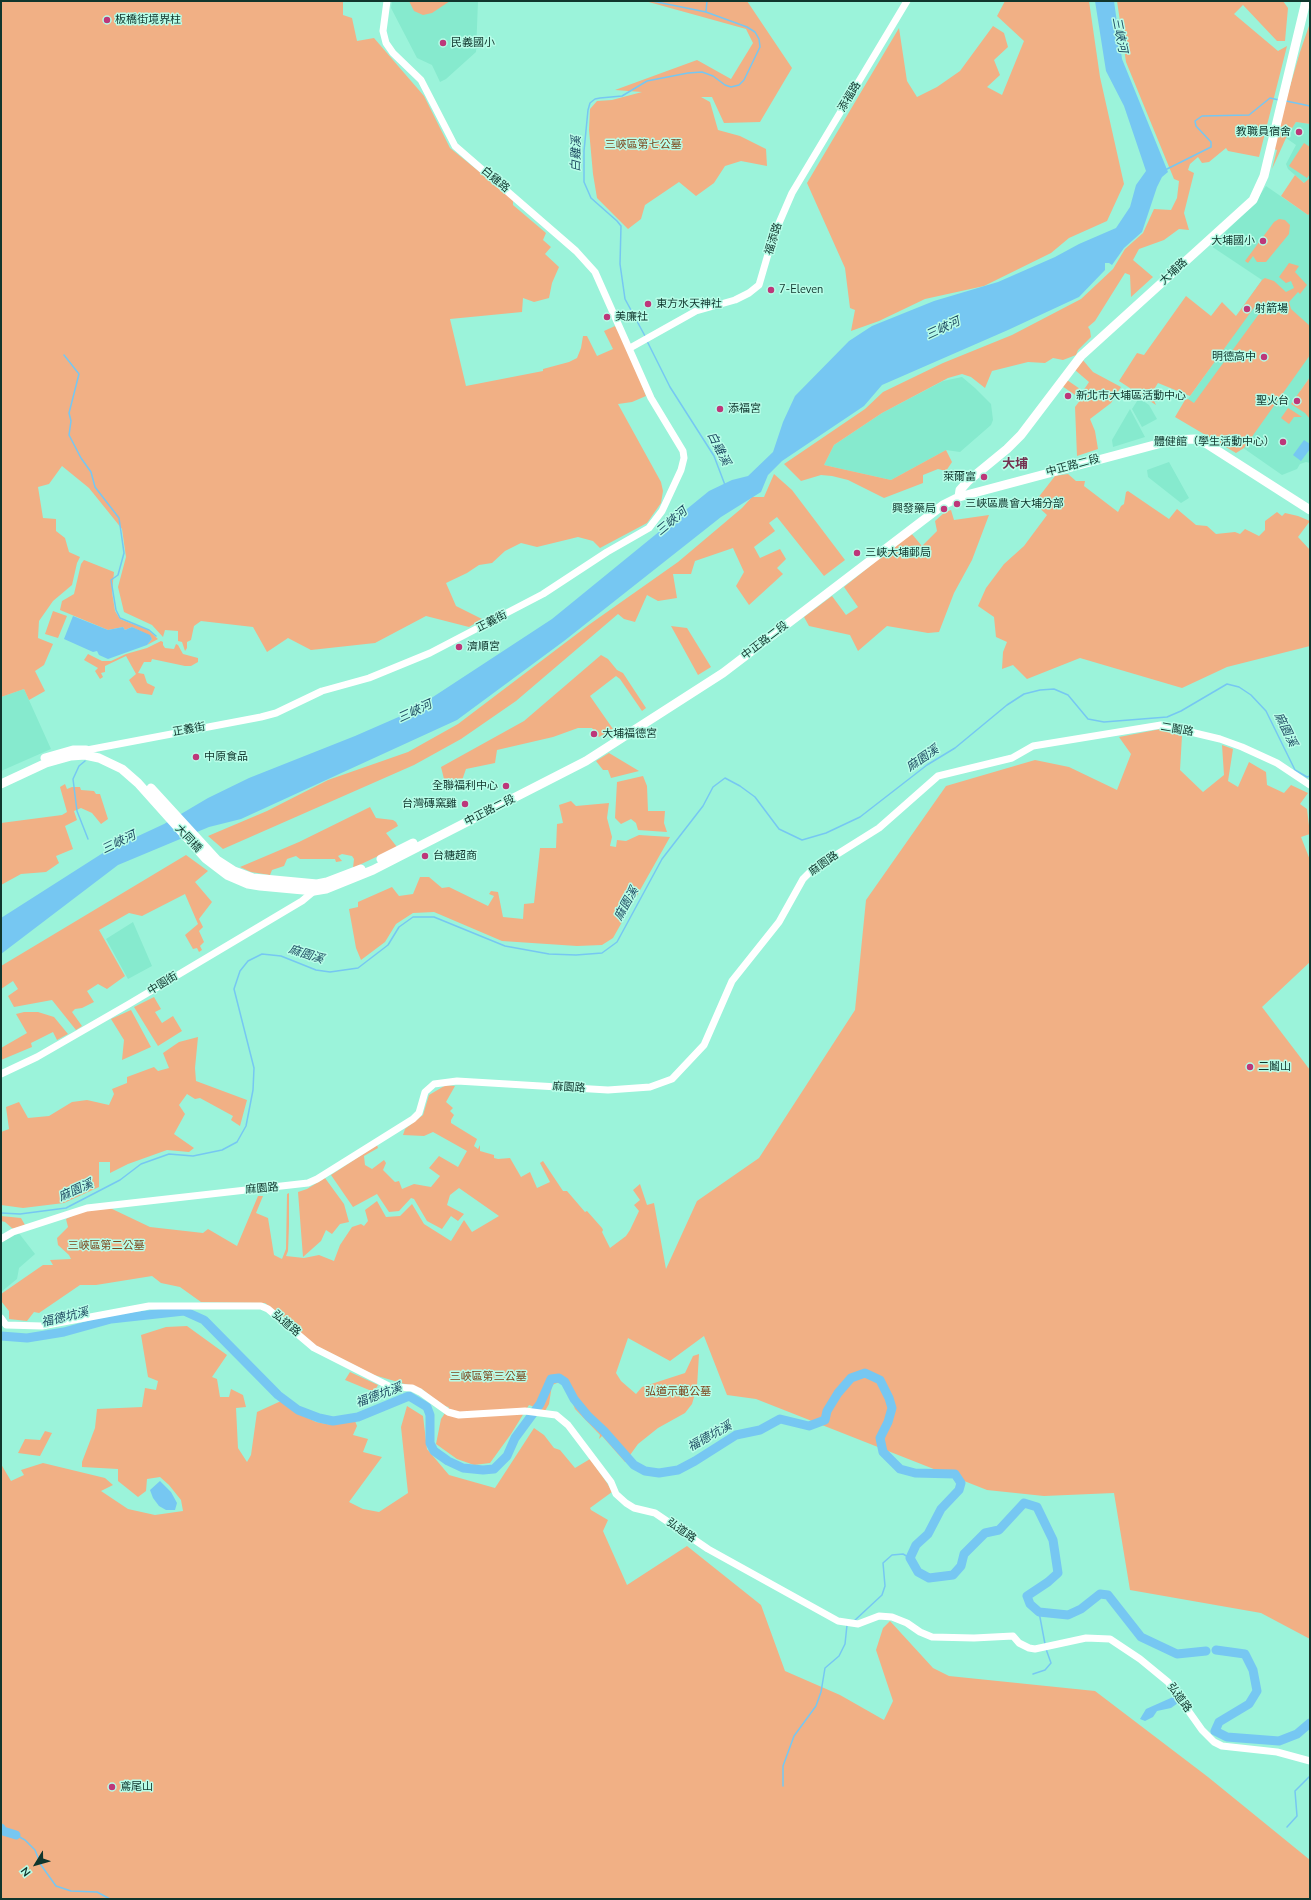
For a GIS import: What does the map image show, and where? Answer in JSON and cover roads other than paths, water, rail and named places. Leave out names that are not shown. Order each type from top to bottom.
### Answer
[{"type":"main road","name":"大埔路","points":[[959,494],[968,481],[1007,449],[1021,435],[1081,356],[1253,200],[1264,176],[1306,1]]},
{"type":"main road","name":"中正路二段","points":[[216,864],[235,879],[248,884],[315,888],[360,870],[583,758],[720,668],[941,499],[1161,437],[1185,433],[1197,434],[1211,440],[1310,503]]},
{"type":"main road","name":"中正路二段","points":[[959,494],[1173,440],[1195,439],[1207,444],[1310,510]]},
{"type":"main road","points":[[1,777],[58,753],[73,750],[86,752]]},
{"type":"main road","points":[[1,784],[46,763],[86,752]]},
{"type":"main road","name":"大同橋","points":[[86,752],[122,769],[165,809],[216,864]]},
{"type":"street","name":"白雞路","points":[[387,1],[383,31],[386,43],[393,53],[421,80],[456,146],[529,208],[590,265],[598,278],[613,315],[630,348]]},
{"type":"street","name":"添福路","points":[[792,193],[907,1]]},
{"type":"street","name":"福添路","points":[[630,348],[696,312],[735,300],[749,293],[759,285],[773,237],[792,193]]},
{"type":"street","name":"正義街","points":[[86,752],[261,718],[276,713],[322,691],[368,678],[430,653],[512,612],[543,594],[607,552],[649,528],[659,516],[669,499],[681,470],[684,458],[679,442],[651,398],[630,348]]},
{"type":"street","name":"二鬮路","points":[[1032,746],[1161,725],[1220,739],[1242,747],[1277,763],[1310,785]]},
{"type":"street","name":"麻園路","points":[[1,1239],[13,1232],[87,1208],[308,1183],[317,1180],[420,1113],[425,1092],[434,1084],[457,1081],[608,1090],[650,1087],[672,1080],[704,1045],[732,981],[779,922],[803,879],[812,870],[879,828],[938,776],[1012,758],[1032,746]]},
{"type":"street","name":"中園街","points":[[1,1074],[37,1057],[129,1004],[302,901],[315,888]]},
{"type":"street","name":"弘道路","points":[[1,1318],[6,1325],[54,1325],[96,1315],[149,1306],[261,1306],[268,1309],[314,1348],[391,1387],[412,1388],[448,1412],[459,1415],[524,1411],[556,1415],[568,1425],[611,1482],[616,1494],[626,1503],[639,1509],[656,1513],[708,1549],[833,1618],[858,1624],[879,1616],[892,1616],[907,1623],[920,1632],[932,1636],[974,1638],[1013,1636],[1028,1648],[1045,1647],[1086,1638],[1110,1639],[1140,1659],[1168,1682],[1202,1730],[1214,1742],[1222,1746],[1277,1752],[1310,1761]]},
{"type":"water","name":"三峽河","points":[[1095,1],[1114,1],[1122,59],[1168,172],[1162,177],[1157,187],[1142,232],[1124,248],[1112,265],[1105,263],[1105,270],[1079,297],[882,385],[864,406],[782,461],[768,475],[761,492],[721,517],[564,641],[457,720],[241,819],[209,827],[118,865],[1,954],[1,918],[106,851],[164,824],[208,798],[249,778],[355,736],[410,712],[552,619],[709,491],[732,480],[748,476],[773,452],[783,422],[795,396],[849,341],[872,326],[934,301],[998,282],[1116,228],[1130,207],[1136,185],[1146,171],[1124,106],[1106,71]]},
{"type":"water","points":[[1304,440],[1310,444],[1310,449],[1301,461],[1293,455]]},
{"type":"water","points":[[73,616],[108,630],[123,627],[125,630],[132,627],[150,635],[152,639],[147,645],[108,659],[99,655],[97,651],[93,652],[64,639]]},
{"type":"water","points":[[160,1481],[171,1492],[177,1503],[175,1510],[166,1510],[159,1506],[153,1498],[150,1490]]},
{"type":"water","points":[[1173,1697],[1178,1703],[1171,1708],[1157,1711],[1153,1717],[1145,1721],[1140,1719],[1146,1709]]},
{"type":"waterway","name":"白雞溪","points":[[645,336],[625,299],[620,264],[621,226],[591,198],[584,182],[584,151],[590,103],[595,99],[622,96],[647,81],[688,73],[702,72],[713,76],[725,85],[731,87],[739,85],[744,80],[760,47],[759,39],[755,32],[747,27],[706,12],[652,1]]},
{"type":"waterway","points":[[706,11],[707,1]]},
{"type":"waterway","points":[[1165,170],[1211,147],[1211,142],[1196,126],[1195,121],[1202,116],[1249,115],[1270,98],[1279,100]]},
{"type":"waterway","points":[[1286,101],[1310,106]]},
{"type":"waterway","name":"白雞溪","points":[[647,341],[670,387],[714,456],[725,485]]},
{"type":"waterway","points":[[64,355],[79,374],[69,413],[71,421],[69,435],[81,458],[91,472],[95,487],[119,518],[124,553],[118,575],[111,580],[116,610],[120,618],[149,630],[156,636]]},
{"type":"waterway","name":"麻園溪","points":[[1,1213],[20,1214],[66,1208],[120,1180],[141,1164],[169,1154],[193,1156],[222,1150],[237,1142],[246,1126],[253,1090],[254,1068],[234,989],[240,971],[248,961],[262,954],[281,956],[316,970],[330,972],[358,968],[388,945],[399,927],[413,917],[434,917],[505,946],[549,954],[576,955],[602,953],[617,942],[662,859],[703,806],[713,787],[725,778],[740,786],[755,797],[779,829],[802,840],[826,833],[860,817],[927,765],[955,748],[1007,705],[1024,694],[1040,690],[1054,689],[1068,695],[1088,719],[1104,722],[1167,717],[1181,711],[1227,684],[1239,687],[1251,695],[1266,711],[1295,770],[1307,777],[1310,776]]},
{"type":"waterway","points":[[85,761],[79,766],[73,779],[77,811],[88,839]]},
{"type":"waterway","name":"福德坑溪","points":[[1,1336],[27,1338],[64,1332],[111,1319],[184,1311],[204,1320],[278,1395],[298,1410],[319,1418],[333,1421],[358,1417],[409,1396],[427,1407],[430,1415],[430,1443],[434,1451],[448,1461],[463,1468],[483,1470],[494,1469],[507,1456],[515,1438],[540,1404],[551,1379],[559,1378],[565,1382],[574,1399],[588,1416],[604,1431],[634,1465],[645,1471],[659,1473],[678,1470],[736,1435],[760,1430],[780,1419],[809,1426],[825,1420],[827,1411],[838,1393],[851,1378],[865,1373],[880,1380],[892,1408],[888,1422],[880,1438],[883,1452],[900,1469],[915,1473],[955,1474],[961,1483],[959,1490],[941,1509],[928,1534],[916,1545],[910,1558],[918,1572],[929,1578],[953,1575],[961,1566],[964,1554],[985,1533],[999,1530],[1024,1503],[1037,1507],[1053,1540],[1058,1573],[1048,1582],[1027,1596],[1030,1604],[1039,1612],[1068,1615],[1081,1609],[1100,1594],[1108,1595],[1141,1637],[1177,1654],[1206,1651]]},
{"type":"waterway","points":[[854,1621],[882,1595],[885,1586],[883,1563],[892,1555],[903,1554],[910,1558]]},
{"type":"waterway","points":[[1039,1612],[1045,1644]]},
{"type":"waterway","points":[[783,1786],[783,1766],[794,1736],[816,1706],[821,1692],[825,1668],[839,1656],[845,1644],[847,1625]]},
{"type":"waterway","points":[[1033,1674],[1045,1670],[1051,1663],[1046,1649]]},
{"type":"waterway","name":"福德坑溪","points":[[1216,1650],[1245,1654],[1253,1670],[1257,1691],[1249,1704],[1219,1722],[1215,1731],[1227,1737],[1279,1741],[1297,1734],[1310,1723]]},
{"type":"waterway","points":[[1287,1827],[1297,1816],[1295,1791],[1310,1776]]},
{"type":"waterway","points":[[1,1828],[3,1831],[16,1835]]},
{"type":"waterway","points":[[16,1835],[25,1840],[35,1850],[41,1865],[56,1886],[71,1891],[97,1892],[110,1899]]},
{"type":"place","name":"板橋街境界柱","points":[[107,20]]},
{"type":"place","name":"民義國小","points":[[443,43]]},
{"type":"place","name":"教職員宿舍","points":[[1299,132]]},
{"type":"place","name":"大埔國小","points":[[1263,241]]},
{"type":"place","name":"7-Eleven","points":[[771,290]]},
{"type":"place","name":"東方水天神社","points":[[648,304]]},
{"type":"place","name":"射箭場","points":[[1247,309]]},
{"type":"place","name":"美廉社","points":[[607,317]]},
{"type":"place","name":"明德高中","points":[[1264,357]]},
{"type":"place","name":"新北市大埔區活動中心","points":[[1068,396]]},
{"type":"place","name":"聖火台","points":[[1297,401]]},
{"type":"place","name":"添福宮","points":[[720,409]]},
{"type":"place","name":"體健館（學生活動中心）","points":[[1283,442]]},
{"type":"place","name":"萊爾富","points":[[984,477]]},
{"type":"place","name":"三峽區農會大埔分部","points":[[957,504]]},
{"type":"place","name":"興發藥局","points":[[944,509]]},
{"type":"place","name":"三峽大埔郵局","points":[[857,553]]},
{"type":"place","name":"濟順宮","points":[[459,647]]},
{"type":"place","name":"大埔福德宮","points":[[594,734]]},
{"type":"place","name":"中原食品","points":[[196,757]]},
{"type":"place","name":"全聯福利中心","points":[[506,786]]},
{"type":"place","name":"台灣磚窯雞","points":[[465,804]]},
{"type":"place","name":"台糖超商","points":[[425,856]]},
{"type":"place","name":"二鬮山","points":[[1250,1067]]},
{"type":"place","name":"鳶尾山","points":[[112,1787]]},
{"type":"district","name":"大埔","points":[[1015,465]]},
{"type":"park label","name":"三峽區第七公墓","points":[[643,145]]},
{"type":"park label","name":"三峽區第二公墓","points":[[106,1246]]},
{"type":"park label","name":"三峽區第三公墓","points":[[488,1377]]},
{"type":"park label","name":"弘道示範公墓","points":[[678,1392]]}]
